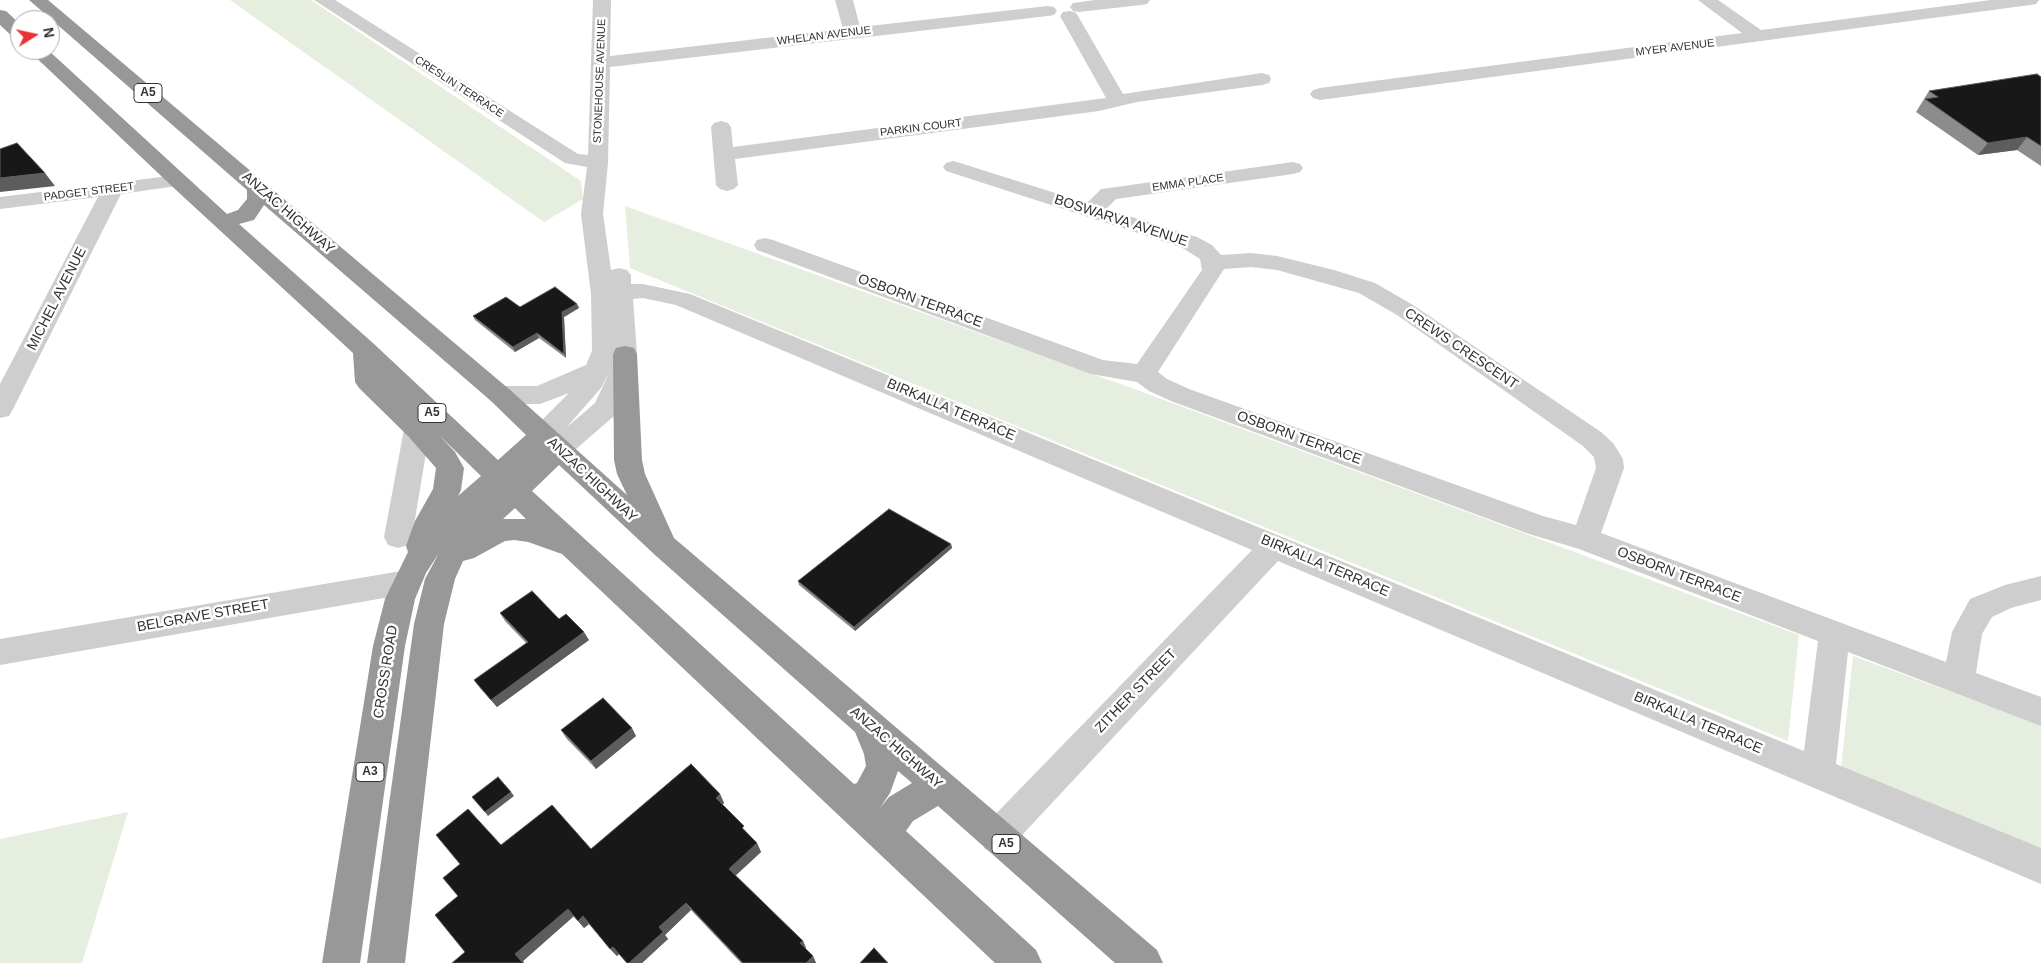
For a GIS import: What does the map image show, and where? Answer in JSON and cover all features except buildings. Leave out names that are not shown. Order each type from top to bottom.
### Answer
[{"type":"highway","name":"ANZAC HIGHWAY","points":[[38,0],[500,395],[665,547],[1144,963]]},
{"type":"highway","points":[[0,15],[10,24]]},
{"type":"highway","name":"A5","points":[[48,60],[177,181],[365,350],[572,546],[1024,963]]},
{"type":"highway","points":[[231,229],[246,215],[258,199],[257,186]]},
{"type":"highway","points":[[231,229],[287,212]]},
{"type":"highway","points":[[365,350],[368,382],[417,429],[449,464],[451,474],[447,490],[429,521],[410,575]]},
{"type":"highway","points":[[625,354],[628,460],[631,474],[665,547]]},
{"type":"highway","name":"CROSS ROAD","points":[[386,963],[429,624],[440,579],[456,547],[506,484],[551,442]]},
{"type":"highway","name":"CROSS ROAD","points":[[341,963],[389,646],[395,618],[410,575],[428,545],[467,504],[506,484]]},
{"type":"highway","points":[[450,559],[490,536],[514,529],[529,531],[572,546]]},
{"type":"highway","points":[[853,806],[869,794],[878,782],[883,766],[881,754],[868,725]]},
{"type":"highway","points":[[887,837],[891,821],[901,809],[940,786]]},
{"type":"street","name":"CRESLIN TERRACE","points":[[323,0],[572,159],[598,163]]},
{"type":"street","name":"STONEHOUSE AVENUE","points":[[551,442],[605,408],[622,376],[625,354],[592,214],[598,163],[602,0]]},
{"type":"street","points":[[844,0],[853,33]]},
{"type":"street","name":"WHELAN AVENUE","points":[[600,63],[1063,7],[1141,0]]},
{"type":"street","points":[[1707,0],[1759,37]]},
{"type":"street","name":"MYER AVENUE","points":[[1320,94],[2030,0]]},
{"type":"street","points":[[1063,7],[1117,100]]},
{"type":"street","name":"PARKIN COURT","points":[[724,154],[1093,106],[1136,96],[1270,84],[1250,64]]},
{"type":"street","points":[[721,127],[727,185]]},
{"type":"street","name":"BOSWARVA AVENUE","points":[[953,167],[1189,242],[1204,250],[1213,263]]},
{"type":"street","name":"EMMA PLACE","points":[[1090,211],[1109,194],[1292,168]]},
{"type":"street","name":"PADGET STREET","points":[[0,203],[177,181]]},
{"type":"street","name":"MICHEL AVENUE","points":[[0,409],[113,189]]},
{"type":"street","name":"OSBORN TERRACE","points":[[765,245],[1100,368],[1144,374],[1158,385],[1189,398],[1538,526],[1585,539],[2041,712]]},
{"type":"street","name":"CREWS CRESCENT","points":[[1213,263],[1251,260],[1277,264],[1334,277],[1372,291],[1405,310],[1592,438],[1604,450],[1609,459],[1610,468],[1585,539]]},
{"type":"street","points":[[1144,374],[1213,270],[1213,263]]},
{"type":"street","name":"BIRKALLA TERRACE","points":[[612,293],[654,291],[682,298],[2041,866]]},
{"type":"street","name":"STONEHOUSE AVENUE","points":[[551,442],[574,404],[592,382],[598,370],[604,351],[612,293]]},
{"type":"street","points":[[500,395],[540,395],[598,370]]},
{"type":"street","points":[[398,537],[417,429]]},
{"type":"street","name":"ZITHER STREET","points":[[997,837],[1275,545]]},
{"type":"street","name":"BELGRAVE STREET","points":[[0,652],[410,575]]},
{"type":"street","points":[[1959,682],[1967,632],[1981,608],[2005,596],[2041,588]]},
{"type":"street","points":[[1818,773],[1834,634]]},
{"type":"green space","points":[[230,0],[311,0],[581,181],[583,199],[544,222]]},
{"type":"green space","points":[[625,206],[1137,390],[1799,635],[1788,741],[630,268]]},
{"type":"green space","points":[[1853,656],[2041,725],[2041,851],[1841,769]]},
{"type":"green space","points":[[128,812],[82,963],[0,963],[0,839]]}]
